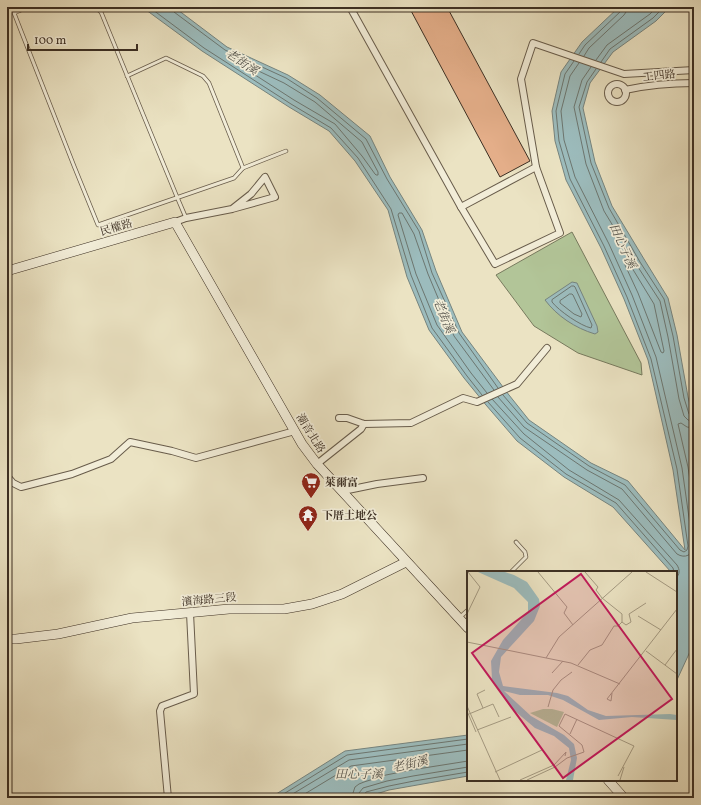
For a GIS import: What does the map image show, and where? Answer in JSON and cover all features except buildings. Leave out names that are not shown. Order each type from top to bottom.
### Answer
[{"type":"street","points":[[350,7],[460,207],[495,264],[560,233],[536,167],[521,79],[533,43],[624,74],[694,70]]},
{"type":"street","name":"工四路","points":[[625,90],[646,86],[682,83],[694,84]]},
{"type":"street","points":[[460,207],[536,167]]},
{"type":"street","name":"民權路","points":[[7,272],[186,218],[232,209],[275,197],[265,176],[251,194],[232,209]]},
{"type":"street","name":"潮音北路","points":[[175,222],[302,444],[317,464],[467,627]]},
{"type":"street","points":[[339,418],[347,418],[364,424],[411,423],[463,398],[477,402],[517,384],[547,348]]},
{"type":"street","points":[[317,464],[361,429],[364,424]]},
{"type":"street","points":[[7,476],[13,483],[21,487],[72,474],[112,458],[130,442],[196,458],[294,431]]},
{"type":"street","points":[[343,491],[376,484],[423,478]]},
{"type":"street","name":"濱海路三段","points":[[7,640],[58,634],[132,618],[229,609],[284,609],[312,604],[342,594],[406,562]]},
{"type":"street","points":[[168,798],[160,710],[162,706],[194,694],[190,613]]},
{"type":"street","points":[[609,781],[624,798]]},
{"type":"lane","points":[[28,7],[14,13],[98,225],[234,178],[243,168],[286,151]]},
{"type":"lane","points":[[95,7],[101,12],[186,218]]},
{"type":"lane","points":[[127,76],[166,58],[203,76],[209,83],[243,168]]},
{"type":"lane","points":[[511,571],[526,557],[525,552],[516,542]]},
{"type":"lane","points":[[459,618],[467,611]]},
{"type":"green space","points":[[572,232],[641,363],[642,375],[578,353],[534,326],[496,275]]},
{"type":"water","name":"老街溪","points":[[142,7],[174,7],[227,47],[288,75],[320,95],[370,136],[390,177],[422,230],[436,271],[462,332],[509,395],[529,420],[591,463],[628,481],[685,550],[673,470],[648,360],[624,299],[601,248],[566,180],[555,141],[552,111],[561,72],[582,42],[619,7],[670,7],[656,21],[613,52],[590,83],[583,108],[595,162],[612,206],[668,298],[694,420],[694,643],[677,680],[677,571],[670,571],[613,507],[564,477],[517,441],[464,378],[429,330],[407,277],[388,210],[355,161],[329,131],[202,51]]},
{"type":"water","points":[[572,282],[577,283],[597,326],[598,332],[595,334],[567,321],[545,300]]},
{"type":"water","name":"田心子溪","points":[[467,735],[467,776],[389,790],[363,798],[272,798],[345,751]]},
{"type":"place","name":"萊爾富","points":[[311,499]]},
{"type":"place","name":"下厝土地公","points":[[308,532]]}]
